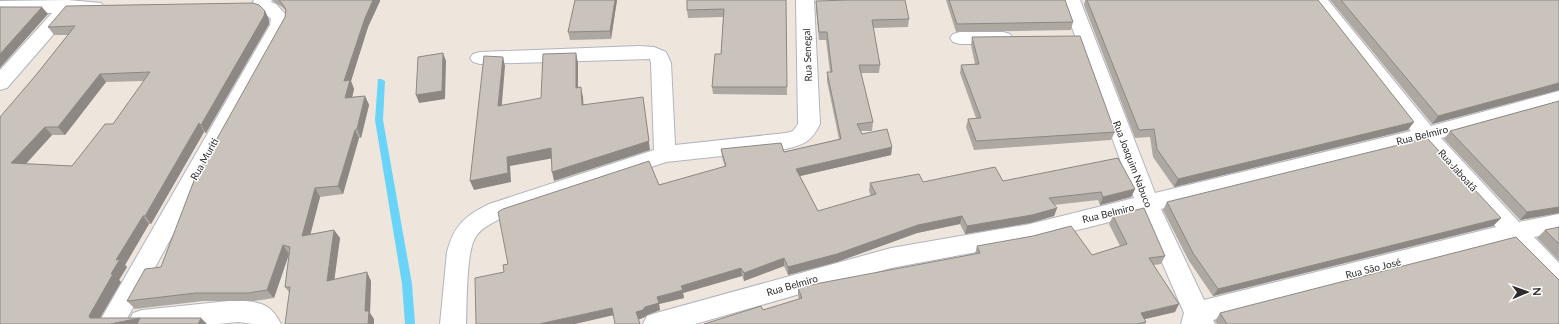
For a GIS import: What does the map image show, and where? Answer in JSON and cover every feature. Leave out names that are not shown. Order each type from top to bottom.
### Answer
[{"type":"street","name":"Rua Senegal","points":[[453,324],[459,252],[464,234],[476,221],[497,210],[665,154],[797,139],[804,135],[809,124],[805,0]]},
{"type":"street","name":"Rua Joaquim Nabuco","points":[[1071,0],[1076,37],[1198,320]]},
{"type":"street","name":"Rua Jaboatã","points":[[1318,0],[1426,135],[1559,279]]},
{"type":"street","name":"Rua Muriti","points":[[111,324],[279,25],[280,18],[276,13],[256,3]]},
{"type":"street","points":[[0,7],[69,4],[113,7]]},
{"type":"street","points":[[0,83],[69,4]]},
{"type":"street","points":[[960,38],[1022,38]]},
{"type":"street","points":[[480,58],[639,52],[654,53],[659,56],[661,63],[665,154]]},
{"type":"street","name":"Rua Belmiro","points":[[656,324],[891,258],[1030,233],[1426,135],[1559,98]]},
{"type":"street","name":"Rua São José","points":[[1198,320],[1514,232],[1559,223]]},
{"type":"street","points":[[111,324],[238,311],[260,314],[268,324]]},
{"type":"building","points":[[279,0],[373,0],[365,18],[344,81],[350,80],[345,98],[365,96],[357,129],[355,130],[338,186],[315,188],[302,236],[334,230],[327,281],[367,272],[365,311],[369,311],[368,324],[285,324],[290,287],[285,287],[290,247],[283,245],[267,290],[248,293],[196,293],[127,301],[145,269],[161,267],[195,178],[285,17],[286,10]]},
{"type":"building","points":[[575,0],[615,0],[610,31],[568,32]]},
{"type":"building","points":[[687,0],[786,0],[787,87],[712,87],[715,54],[721,54],[724,9],[687,10]]},
{"type":"building","points":[[905,0],[909,19],[872,20],[880,65],[859,65],[873,122],[857,124],[862,134],[887,129],[892,147],[796,169],[818,211],[876,194],[870,183],[919,174],[923,182],[995,167],[1003,181],[1118,158],[1135,189],[1103,197],[1101,192],[1049,198],[1057,208],[1032,215],[967,226],[962,216],[918,225],[837,254],[788,267],[784,258],[744,273],[741,268],[681,286],[683,290],[657,297],[659,303],[645,307],[643,310],[636,312],[640,324],[615,324],[612,308],[539,324],[476,324],[475,278],[504,272],[503,265],[508,264],[498,212],[503,209],[649,161],[659,185],[726,166],[721,149],[781,143],[784,152],[841,139],[827,72],[832,72],[827,32],[819,32],[816,1]]},
{"type":"building","points":[[949,0],[1065,0],[1073,22],[957,24]]},
{"type":"building","points":[[1087,0],[1318,0],[1414,122],[1178,179],[1157,149],[1154,129],[1139,130]]},
{"type":"building","points":[[1341,0],[1559,0],[1559,83],[1438,116]]},
{"type":"building","points":[[253,3],[259,5],[265,11],[264,16],[201,125],[199,123],[145,216],[143,216],[116,260],[120,259],[89,316],[90,318],[140,318],[110,324],[0,324],[0,117],[75,26],[48,27],[66,6]],"holes":[[[150,72],[113,124],[105,124],[72,166],[11,163],[45,127],[58,127],[100,74]]]},
{"type":"building","points":[[0,7],[42,7],[0,54]]},
{"type":"building","points":[[1080,36],[1115,132],[976,141],[968,119],[981,118],[961,65],[979,64],[972,37]]},
{"type":"building","points":[[443,53],[442,91],[416,95],[418,57]]},
{"type":"building","points":[[576,53],[576,88],[581,87],[582,105],[643,97],[649,141],[552,172],[551,148],[507,157],[508,173],[470,181],[484,56],[503,57],[498,106],[541,98],[543,54]]},
{"type":"building","points":[[1559,101],[1559,207],[1527,212],[1450,131]]},
{"type":"building","points":[[1427,138],[1501,218],[1218,289],[1193,253],[1167,202]]},
{"type":"building","points":[[1144,208],[1165,256],[1149,258],[1179,304],[1141,313],[1146,322],[1137,324],[704,324],[761,306],[763,310],[802,298],[798,288],[980,253],[977,246],[1033,236],[1071,226],[1092,255],[1127,244],[1113,216]]},
{"type":"building","points":[[1559,227],[1559,244],[1545,230]]},
{"type":"building","points":[[1516,237],[1559,280],[1559,324],[1227,324],[1220,313]]},
{"type":"building","points":[[140,318],[201,318],[198,324],[137,324]]},
{"type":"waterway","points":[[381,81],[379,120],[407,284],[410,324]]}]
